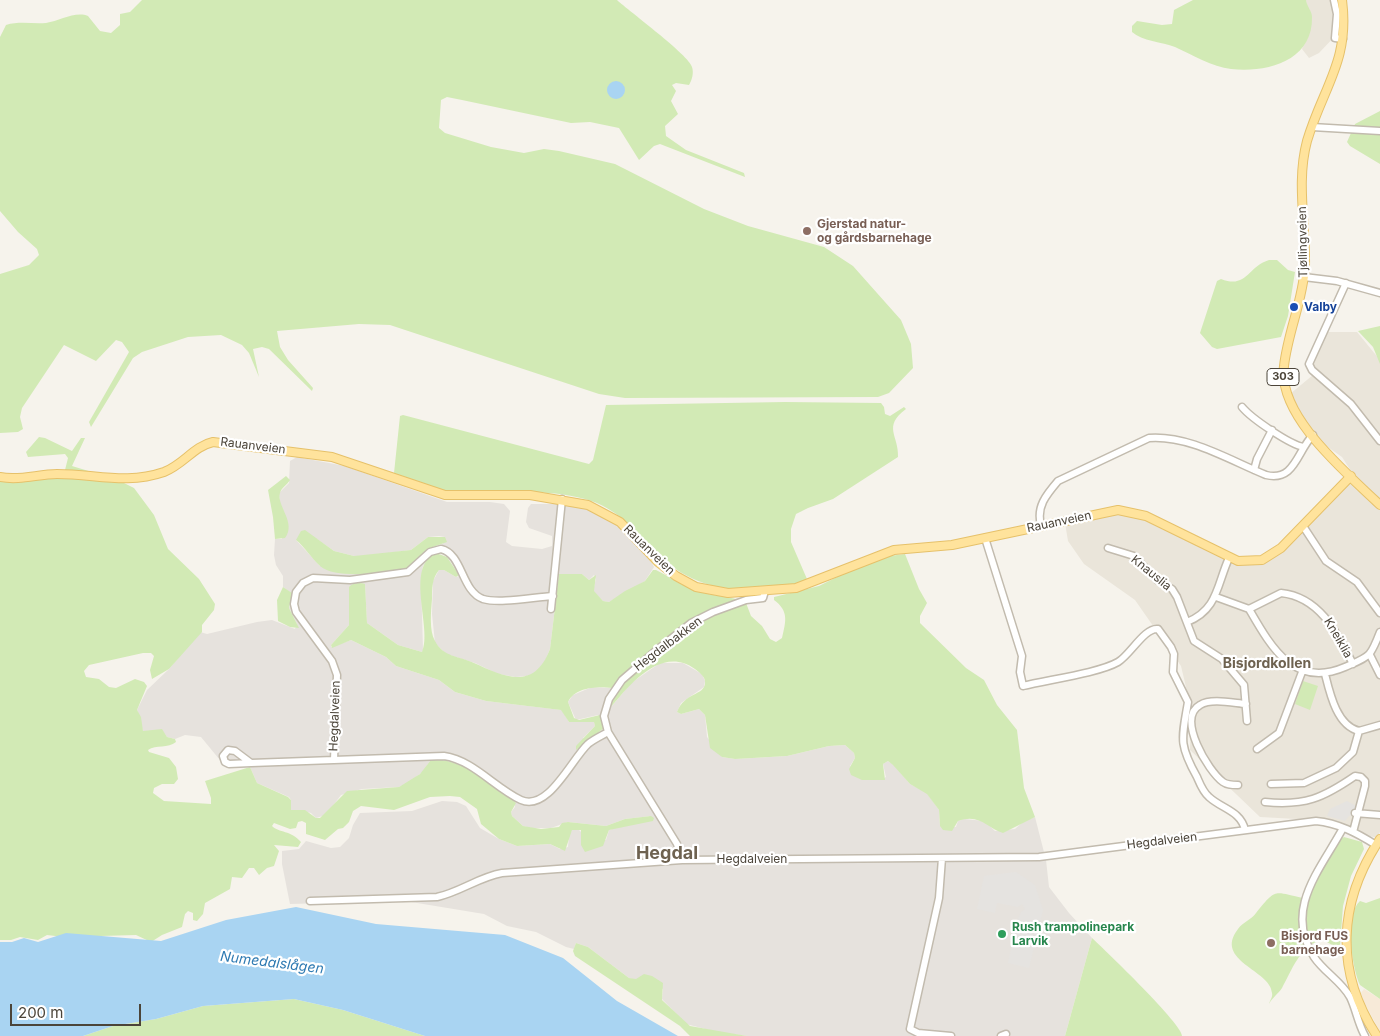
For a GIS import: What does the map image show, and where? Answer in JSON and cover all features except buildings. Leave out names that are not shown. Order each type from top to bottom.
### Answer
[{"type":"main road","name":"Tjøllingveien","points":[[1342,0],[1343,39],[1341,53],[1334,78],[1312,127],[1305,152],[1302,176],[1304,277],[1283,376],[1290,402],[1313,435],[1380,504]]},
{"type":"main road","name":"Rauanveien","points":[[0,477],[24,478],[63,474],[117,480],[140,478],[171,469],[203,446],[219,442],[332,457],[445,495],[517,494],[562,499],[592,506],[615,518],[666,568],[690,584],[718,592],[765,591],[802,587],[894,550],[944,546],[1110,511],[1130,511],[1146,516],[1229,558],[1248,562],[1266,559],[1281,548],[1351,476]]},
{"type":"main road","points":[[1377,1036],[1354,991],[1348,964],[1346,938],[1349,909],[1356,884],[1378,842]]},
{"type":"street","name":"Tjøllingveien","points":[[1334,0],[1337,14],[1335,38],[1343,39]]},
{"type":"street","points":[[1312,127],[1380,131]]},
{"type":"street","points":[[1304,277],[1346,283],[1380,292]]},
{"type":"street","points":[[1346,283],[1309,364],[1312,370],[1351,404],[1380,441]]},
{"type":"street","points":[[1242,407],[1249,415],[1272,430],[1294,444],[1304,447]]},
{"type":"street","points":[[1254,470],[1256,458],[1272,430]]},
{"type":"street","points":[[1041,525],[1040,507],[1047,493],[1058,481],[1149,438],[1163,437],[1182,440],[1271,476],[1282,475],[1298,461],[1304,447],[1313,435]]},
{"type":"street","points":[[551,609],[562,499]]},
{"type":"street","points":[[1302,526],[1326,561],[1357,582],[1380,614]]},
{"type":"street","points":[[985,538],[1022,656],[1020,672],[1023,686],[1112,665],[1124,658],[1151,629],[1158,629],[1171,646],[1174,654],[1173,672],[1188,702],[1183,722],[1182,740],[1190,764],[1207,796],[1241,818],[1244,830]]},
{"type":"street","name":"Knauslia","points":[[1108,548],[1134,556],[1157,580],[1172,589],[1178,597],[1194,641],[1222,659],[1240,680],[1245,689],[1247,721]]},
{"type":"street","name":"Hegdalveien","points":[[334,760],[335,668],[300,620],[294,604],[296,592],[308,580],[322,577],[350,580],[403,574],[413,570],[430,552],[441,550],[452,556],[473,592],[483,599],[495,600],[553,596]]},
{"type":"street","points":[[1187,622],[1197,617],[1216,597],[1229,558]]},
{"type":"street","name":"Hegdalbakken","points":[[608,732],[605,710],[622,680],[691,624],[712,612],[746,600],[763,598],[765,591]]},
{"type":"street","name":"Kneiklia","points":[[1249,609],[1281,593],[1315,607],[1326,616],[1353,664],[1325,674],[1302,672]]},
{"type":"street","points":[[1216,597],[1249,609],[1262,634],[1292,666],[1302,672],[1279,733],[1257,748]]},
{"type":"street","points":[[1353,664],[1370,655],[1380,632]]},
{"type":"street","points":[[1370,655],[1380,675]]},
{"type":"street","points":[[1325,674],[1343,721],[1350,728],[1359,731],[1380,725]]},
{"type":"street","points":[[1238,785],[1226,784],[1220,779],[1198,748],[1192,731],[1192,719],[1196,708],[1201,704],[1246,704]]},
{"type":"street","points":[[1272,784],[1290,785],[1304,783],[1336,768],[1350,757],[1359,731]]},
{"type":"street","points":[[608,732],[674,837],[682,860]]},
{"type":"street","name":"Hegdalveien","points":[[251,763],[451,757],[521,800],[534,802],[546,796],[588,744],[608,732]]},
{"type":"street","points":[[1265,802],[1288,805],[1313,801],[1358,776],[1364,778],[1366,783],[1353,832]]},
{"type":"street","points":[[1357,814],[1380,815]]},
{"type":"street","name":"Hegdalveien","points":[[310,901],[437,897],[452,894],[493,874],[682,860],[1047,856],[1316,821],[1343,828],[1378,842]]},
{"type":"street","points":[[1343,828],[1309,886],[1303,912],[1303,935],[1322,969],[1350,997],[1365,1036]]},
{"type":"street","points":[[942,858],[939,898],[910,1029],[918,1033],[951,1036]]},
{"type":"shaded area","points":[[1306,0],[1337,0],[1337,34],[1319,53],[1309,58],[1302,49],[1309,35]]},
{"type":"shaded area","points":[[1324,332],[1357,332],[1380,360],[1380,832],[1377,838],[1314,820],[1260,817],[1190,750],[1191,708],[1181,666],[1135,600],[1084,564],[1068,541],[1065,523],[1136,511],[1229,560],[1268,561],[1351,471],[1342,457],[1325,445],[1311,429],[1290,394],[1313,375],[1307,366]]},
{"type":"shaded area","points":[[297,457],[345,466],[447,502],[490,502],[504,504],[510,511],[506,542],[512,546],[542,549],[552,546],[552,536],[529,528],[526,522],[528,508],[531,504],[568,504],[585,507],[622,528],[649,557],[654,567],[645,581],[609,602],[603,601],[593,591],[596,579],[594,575],[589,580],[582,574],[559,574],[550,649],[543,666],[535,673],[527,676],[516,677],[498,674],[475,663],[446,654],[435,643],[432,614],[433,581],[439,570],[444,570],[456,577],[459,576],[444,554],[432,555],[423,566],[421,580],[422,652],[398,645],[367,623],[365,585],[349,587],[349,625],[331,647],[351,640],[386,657],[396,666],[439,680],[455,692],[486,701],[562,710],[569,722],[594,722],[595,726],[583,738],[589,740],[602,731],[598,715],[576,720],[568,702],[573,695],[592,687],[612,688],[615,694],[611,707],[631,683],[660,663],[683,663],[702,674],[705,681],[704,687],[681,703],[677,712],[681,714],[699,709],[705,715],[707,737],[722,757],[735,759],[787,756],[829,746],[845,745],[854,753],[855,758],[850,766],[868,780],[881,780],[886,777],[883,764],[888,761],[894,765],[910,784],[927,793],[939,810],[940,826],[956,827],[958,821],[964,819],[985,821],[995,831],[1015,829],[1024,821],[1035,817],[1046,860],[1049,887],[1092,938],[1065,1036],[747,1036],[717,1032],[686,1024],[662,999],[663,989],[629,978],[588,947],[576,943],[574,949],[566,947],[536,932],[507,926],[484,914],[405,901],[290,904],[282,864],[282,851],[299,849],[306,841],[331,848],[340,847],[349,838],[353,825],[360,813],[412,811],[442,801],[457,802],[466,806],[480,828],[499,839],[517,846],[550,844],[560,849],[568,847],[569,835],[572,830],[578,829],[582,833],[606,840],[609,830],[651,816],[625,819],[606,826],[568,822],[551,828],[523,826],[512,816],[511,812],[515,807],[513,800],[463,767],[453,762],[437,760],[428,764],[425,770],[410,782],[399,787],[362,789],[341,795],[326,815],[316,818],[311,813],[291,810],[291,800],[289,797],[257,783],[250,767],[224,765],[201,737],[185,735],[175,739],[167,737],[164,733],[143,731],[137,710],[147,690],[169,669],[200,632],[207,634],[272,620],[295,629],[297,624],[289,608],[291,593],[283,587],[283,576],[276,565],[274,555],[275,539],[282,539],[279,493],[289,483],[290,461]],"holes":[[[428,537],[445,537],[442,545],[427,549],[419,558],[320,566],[296,540],[317,539],[334,551],[354,556],[366,556],[411,550]]]},
{"type":"shaded area","points":[[1347,801],[1356,806],[1354,814],[1345,821],[1327,816],[1330,809]]},
{"type":"shaded area","points":[[1016,872],[1035,885],[1043,910],[1029,968],[1008,963],[1017,921],[1021,912],[1025,909],[1022,904],[1018,907],[997,903],[995,913],[977,909],[984,876]]},
{"type":"shaded area","points":[[1364,989],[1380,999],[1380,1032],[1363,1000],[1361,993]]},
{"type":"green space","points":[[142,0],[617,0],[671,44],[689,61],[692,67],[693,72],[689,85],[676,83],[672,85],[676,91],[671,101],[678,114],[665,126],[666,136],[686,150],[744,173],[745,177],[660,144],[654,146],[639,160],[619,128],[590,122],[571,123],[447,97],[441,100],[439,128],[445,133],[491,147],[524,153],[544,149],[559,151],[615,164],[704,209],[748,226],[824,247],[853,266],[901,320],[911,344],[913,368],[889,393],[878,397],[625,398],[599,394],[390,325],[359,324],[277,331],[280,347],[288,360],[313,388],[312,391],[269,349],[262,347],[253,349],[259,377],[249,353],[242,345],[221,335],[188,337],[142,352],[133,358],[91,427],[89,422],[129,352],[122,342],[116,340],[96,361],[64,345],[22,408],[20,417],[23,429],[18,432],[0,433],[0,274],[29,265],[39,255],[37,249],[18,232],[0,211],[0,37],[6,25],[46,23],[73,15],[88,16],[100,31],[111,33],[120,25],[120,14],[130,12]]},
{"type":"green space","points":[[1193,0],[1306,0],[1312,15],[1310,32],[1305,44],[1296,54],[1285,61],[1273,66],[1245,70],[1217,66],[1175,47],[1147,39],[1132,32],[1132,26],[1137,21],[1162,25],[1172,24],[1174,10]]},
{"type":"green space","points":[[1380,111],[1380,164],[1350,146],[1347,142],[1355,124]]},
{"type":"green space","points":[[1269,260],[1277,260],[1288,270],[1295,272],[1288,316],[1281,337],[1217,349],[1212,347],[1200,333],[1217,281],[1221,279],[1236,281],[1242,279],[1256,267]]},
{"type":"green space","points":[[1380,326],[1380,364],[1373,347],[1358,331]]},
{"type":"green space","points":[[785,402],[881,403],[885,414],[890,416],[904,407],[906,409],[899,415],[893,426],[898,457],[833,499],[796,514],[791,529],[791,542],[807,579],[805,582],[784,586],[764,589],[724,588],[687,576],[670,565],[623,519],[605,507],[585,499],[569,495],[537,492],[451,492],[407,480],[394,473],[400,416],[403,415],[589,464],[593,460],[606,405]]},
{"type":"green space","points":[[39,437],[72,451],[81,438],[85,438],[72,466],[95,473],[65,470],[68,458],[65,454],[28,457],[26,452]]},
{"type":"green space","points":[[286,476],[290,480],[280,493],[280,498],[288,520],[288,532],[285,538],[275,539],[268,490]]},
{"type":"green space","points":[[58,477],[124,483],[134,488],[154,515],[168,549],[199,579],[215,604],[214,610],[202,625],[202,632],[169,669],[152,679],[150,670],[154,656],[151,653],[143,653],[89,665],[84,671],[86,677],[99,679],[109,687],[116,688],[135,679],[144,682],[147,686],[137,710],[141,717],[143,731],[162,729],[167,737],[175,739],[176,742],[148,750],[149,752],[169,758],[176,767],[178,779],[174,784],[162,784],[154,788],[153,793],[164,801],[211,804],[211,798],[205,781],[250,767],[257,783],[291,800],[291,810],[305,810],[316,818],[320,818],[347,791],[399,787],[420,774],[431,760],[442,760],[454,763],[475,773],[513,800],[516,803],[511,812],[512,816],[523,826],[541,829],[559,827],[562,823],[568,822],[606,826],[625,819],[651,816],[654,818],[653,821],[609,830],[603,846],[585,852],[581,845],[581,830],[572,830],[565,851],[550,844],[517,846],[499,839],[481,824],[477,809],[460,797],[430,797],[394,810],[361,806],[353,811],[349,822],[343,828],[338,829],[325,840],[306,834],[306,823],[302,821],[298,822],[296,828],[290,829],[274,823],[272,826],[297,838],[301,842],[298,847],[274,845],[279,851],[274,866],[267,868],[259,875],[254,868],[249,868],[242,878],[232,877],[230,889],[205,903],[203,914],[197,921],[193,920],[193,913],[188,911],[185,914],[182,927],[162,935],[151,942],[136,935],[64,937],[47,935],[38,940],[20,937],[11,940],[0,940],[0,479],[26,481]]},
{"type":"green space","points":[[305,530],[334,551],[354,556],[411,550],[428,537],[445,537],[447,542],[427,549],[409,568],[402,571],[348,574],[328,570],[317,563],[296,540],[301,531]]},
{"type":"green space","points":[[436,553],[447,557],[459,575],[456,577],[444,570],[439,570],[434,580],[431,626],[433,637],[438,646],[447,653],[497,673],[518,677],[527,676],[536,671],[550,649],[559,574],[582,574],[589,580],[596,575],[594,591],[603,601],[609,602],[645,581],[653,570],[656,570],[694,590],[746,603],[751,616],[762,626],[770,639],[776,642],[782,638],[785,617],[782,608],[774,600],[774,597],[819,586],[851,570],[889,556],[905,554],[919,589],[927,603],[920,616],[920,623],[966,668],[984,680],[997,705],[1017,730],[1024,788],[1035,817],[1003,833],[983,822],[972,819],[958,821],[952,831],[943,830],[940,826],[939,810],[927,794],[910,784],[888,761],[883,764],[885,780],[862,780],[851,775],[849,769],[855,758],[854,753],[845,745],[829,746],[787,756],[735,759],[722,757],[710,748],[705,715],[699,709],[681,714],[677,712],[684,701],[701,691],[705,684],[705,679],[701,674],[683,663],[659,664],[648,670],[611,707],[615,694],[612,688],[600,687],[581,690],[571,697],[568,702],[574,718],[579,720],[600,715],[604,728],[576,750],[576,746],[595,726],[594,722],[569,722],[561,710],[486,701],[455,692],[439,680],[396,666],[386,657],[351,640],[332,648],[331,645],[349,625],[349,587],[361,583],[365,584],[367,623],[398,645],[422,652],[424,629],[420,584],[422,571],[427,560]]},
{"type":"green space","points":[[283,587],[292,593],[289,608],[299,628],[290,627],[278,621],[277,600]]},
{"type":"green space","points":[[1303,681],[1318,686],[1310,710],[1295,704]]},
{"type":"green space","points":[[1344,837],[1362,842],[1364,849],[1351,876],[1343,906],[1340,946],[1336,947],[1323,940],[1315,942],[1303,952],[1282,988],[1269,1004],[1272,994],[1269,985],[1238,957],[1233,949],[1232,940],[1238,929],[1272,895],[1281,893],[1304,898]]},
{"type":"green space","points":[[1380,898],[1380,999],[1360,985],[1352,955],[1351,929],[1355,908],[1360,901],[1366,903]]},
{"type":"green space","points":[[1092,938],[1171,1018],[1182,1036],[1065,1036]]},
{"type":"green space","points":[[576,943],[588,947],[629,978],[636,979],[644,974],[652,976],[663,983],[662,1000],[690,1026],[747,1036],[690,1036],[680,1026],[575,956],[573,951]]},
{"type":"green space","points":[[294,999],[343,1010],[425,1036],[83,1036],[113,1026],[156,1019],[203,1006]]},
{"type":"water","points":[[616,81],[622,84],[625,90],[622,96],[616,99],[610,96],[607,90],[610,84]]},
{"type":"water","name":"Numedalslågen","points":[[296,907],[376,924],[505,935],[563,958],[617,1001],[678,1036],[425,1036],[343,1010],[294,999],[203,1006],[156,1019],[113,1026],[83,1036],[0,1036],[0,942],[12,942],[24,938],[38,942],[66,933],[161,941],[226,920]]},
{"type":"place","name":"Gjerstad natur- og gårdsbarnehage","points":[[807,231]]},
{"type":"place","name":"Valby","points":[[1294,307]]},
{"type":"place","name":"Rush trampolinepark Larvik","points":[[1002,934]]},
{"type":"place","name":"Bisjord FUS barnehage","points":[[1271,943]]},
{"type":"district","name":"Bisjordkollen","points":[[1267,664]]},
{"type":"district","name":"Hegdal","points":[[667,854]]}]
